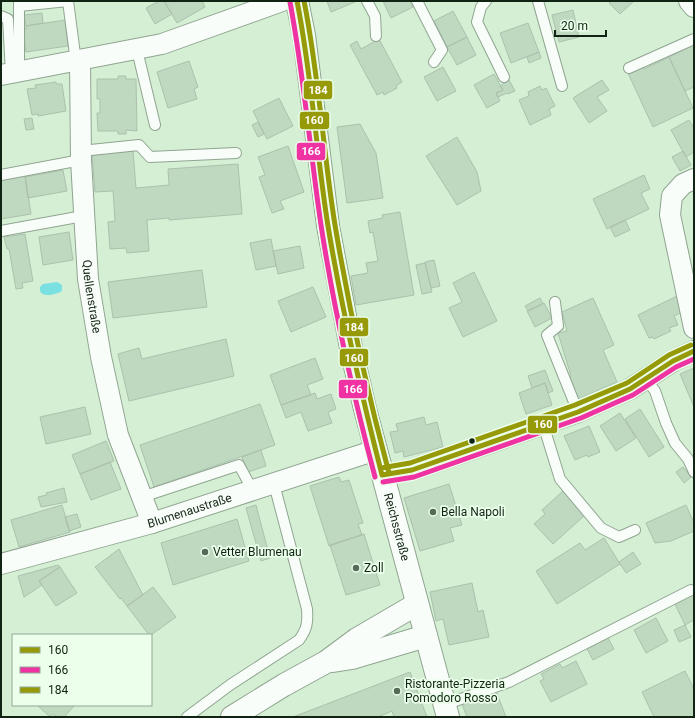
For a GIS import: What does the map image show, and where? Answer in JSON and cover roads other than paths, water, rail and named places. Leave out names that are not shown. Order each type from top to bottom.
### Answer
[{"type":"main road","name":"Reichsstraße","points":[[297,1],[304,35],[328,226],[352,353],[382,475],[446,711]]},
{"type":"main road","points":[[232,717],[284,685],[326,662],[357,639],[417,604]]},
{"type":"main road","points":[[326,662],[352,658],[426,636]]},
{"type":"street","points":[[10,73],[137,50],[162,44],[282,1]]},
{"type":"street","points":[[689,1],[694,7]]},
{"type":"street","name":"Quellenstraße","points":[[78,61],[80,155],[88,279],[101,357],[118,434],[152,523]]},
{"type":"street","points":[[694,179],[683,184],[672,196],[670,215],[694,328]]},
{"type":"street","points":[[382,475],[412,470],[499,438],[578,412],[630,389],[673,361],[694,351]]},
{"type":"street","name":"Blumenaustraße","points":[[1,564],[152,523],[376,450]]},
{"type":"lane","points":[[367,1],[375,16],[376,36]]},
{"type":"lane","points":[[417,1],[442,50],[434,62]]},
{"type":"lane","points":[[486,1],[481,7],[477,22],[504,76]]},
{"type":"lane","points":[[538,1],[562,86]]},
{"type":"lane","points":[[10,73],[19,4],[68,2],[78,61]]},
{"type":"lane","points":[[1,16],[8,19],[10,73]]},
{"type":"lane","points":[[629,68],[694,39]]},
{"type":"lane","points":[[137,50],[155,125]]},
{"type":"lane","points":[[1,174],[80,155],[139,145],[150,157],[236,153]]},
{"type":"lane","points":[[1,231],[83,216]]},
{"type":"lane","points":[[555,302],[558,326],[547,335],[578,412]]},
{"type":"lane","points":[[646,379],[655,391],[666,423],[675,443],[688,459],[694,472]]},
{"type":"lane","points":[[544,424],[560,479],[601,528],[619,537],[635,530]]},
{"type":"lane","points":[[142,497],[239,465],[253,491]]},
{"type":"lane","points":[[187,717],[230,685],[299,640],[305,631],[307,609],[274,484]]},
{"type":"lane","points":[[446,711],[509,682],[691,590]]},
{"type":"water","points":[[57,282],[62,285],[62,291],[51,295],[44,295],[40,291],[40,287],[43,284]]},
{"type":"place","name":"Bella Napoli","points":[[433,512]]},
{"type":"place","name":"Vetter Blumenau","points":[[205,552]]},
{"type":"place","name":"Zoll","points":[[356,568]]},
{"type":"place","name":"Ristorante-Pizzeria Pomodoro Rosso","points":[[397,691]]}]
